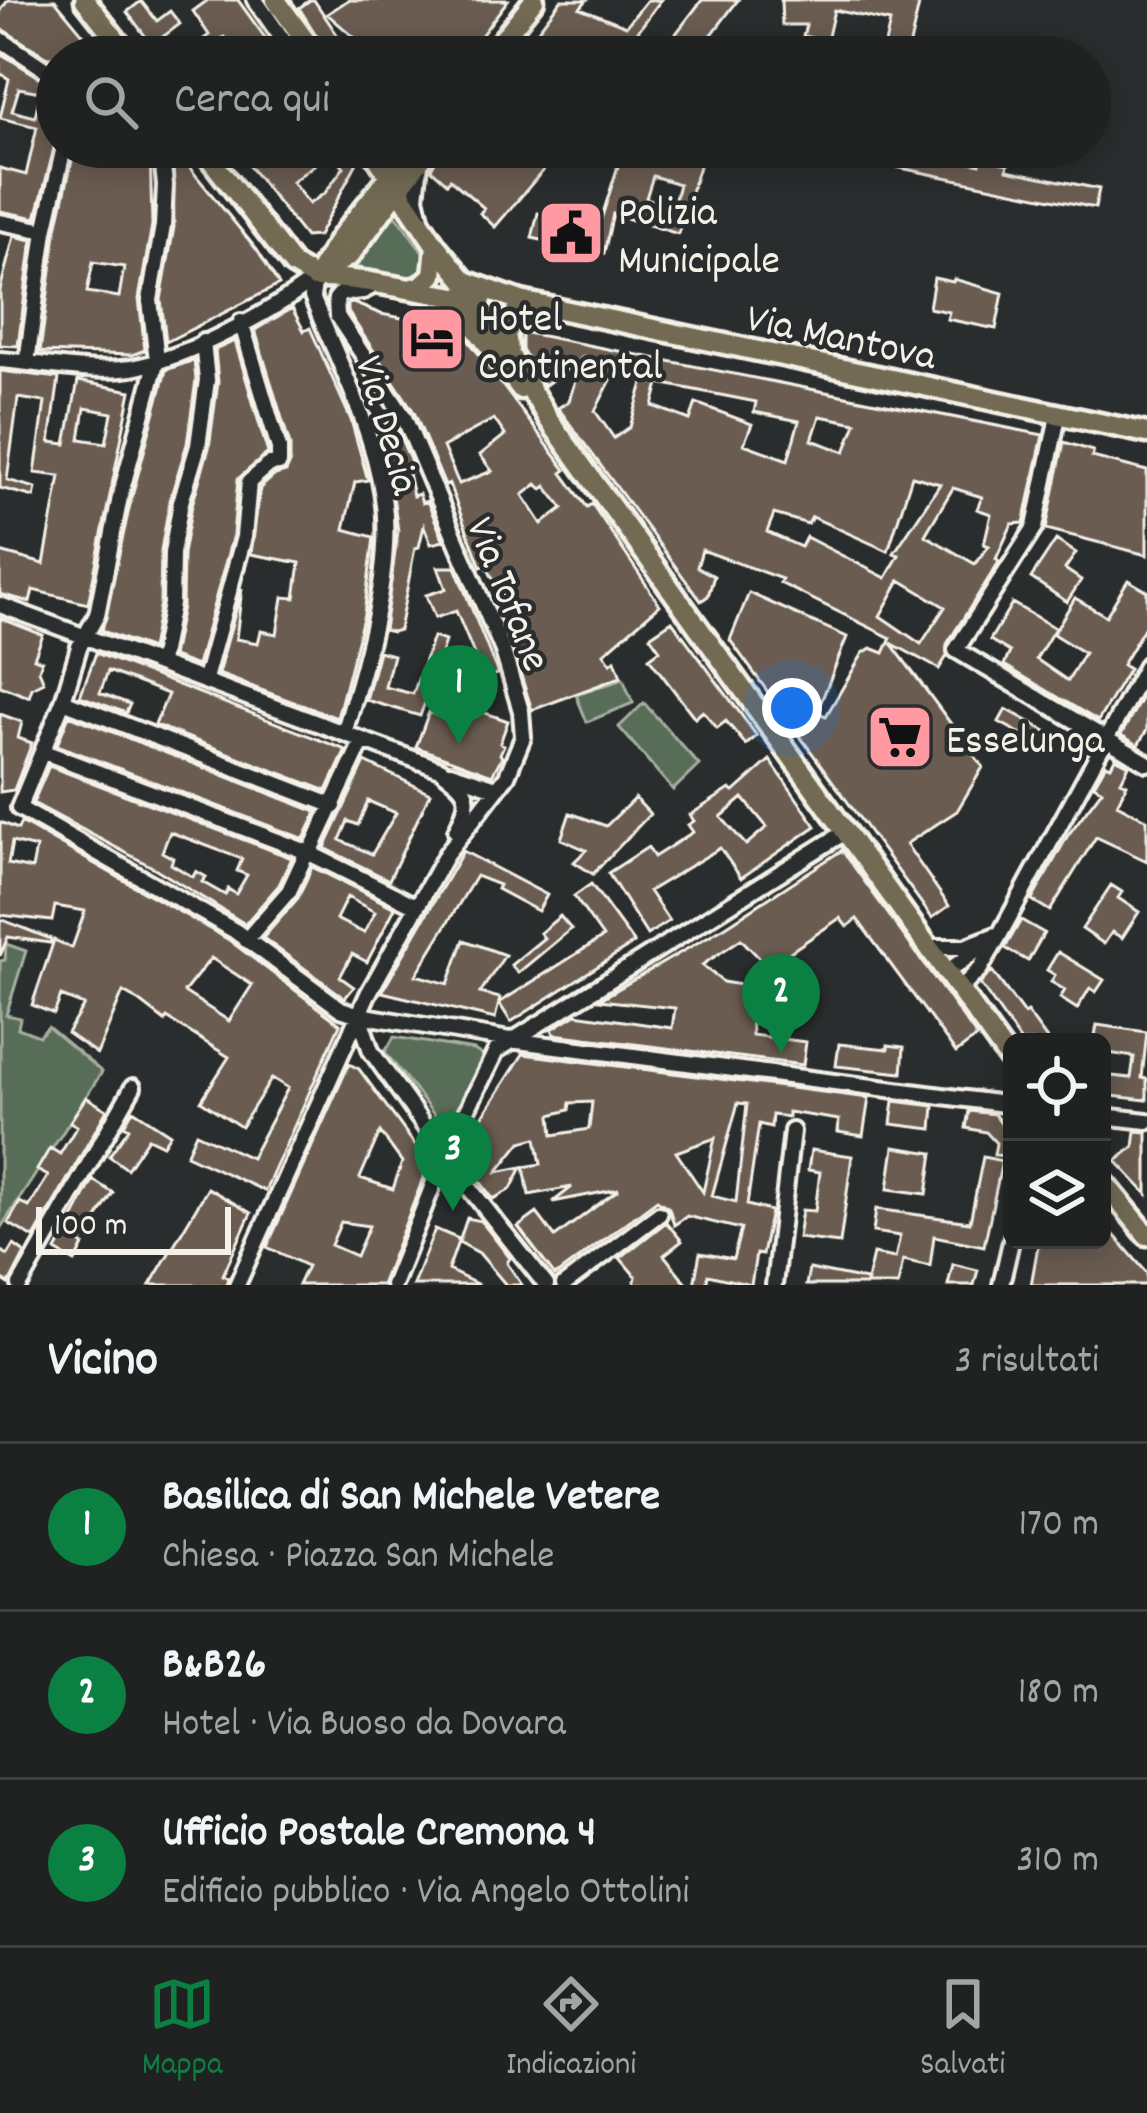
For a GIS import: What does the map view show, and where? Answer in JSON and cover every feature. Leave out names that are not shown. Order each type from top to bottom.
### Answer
[{"type":"main road","points":[[85,0],[113,36]]},
{"type":"main road","points":[[277,0],[302,36]]},
{"type":"main road","points":[[505,36],[534,0]]},
{"type":"main road","points":[[217,168],[293,265],[315,278],[407,168]]},
{"type":"main road","points":[[382,168],[465,281],[549,420],[1003,1050]]},
{"type":"main road","points":[[409,289],[433,275],[430,238]]},
{"type":"main road","name":"Via Mantova","points":[[315,278],[380,282],[454,299],[513,298],[1147,433]]},
{"type":"main road","points":[[465,281],[513,298],[506,335],[511,356]]},
{"type":"main road","points":[[454,299],[508,374],[549,420]]},
{"type":"main road","points":[[1111,1191],[1147,1235]]},
{"type":"street","points":[[255,0],[280,36]]},
{"type":"street","points":[[0,39],[36,63]]},
{"type":"street","points":[[27,362],[45,231],[59,168]]},
{"type":"street","points":[[19,808],[85,636],[98,615],[120,497],[157,360],[150,300],[163,226],[163,168]]},
{"type":"street","points":[[419,168],[416,197],[430,238]]},
{"type":"street","points":[[0,222],[45,231]]},
{"type":"street","points":[[0,360],[128,368],[203,342],[296,294],[315,278]]},
{"type":"street","name":"Via Decia","points":[[315,278],[312,297],[374,459],[384,500],[379,592],[344,733]]},
{"type":"street","name":"Via Tofane","points":[[237,1285],[359,1015],[447,853],[515,762],[523,737],[521,711],[503,651],[404,417],[338,316],[336,298],[341,292],[363,291],[380,282]]},
{"type":"street","points":[[205,680],[244,537],[248,482],[270,464],[279,463],[279,448],[242,322]]},
{"type":"street","points":[[334,347],[352,338]]},
{"type":"street","points":[[160,662],[171,604],[172,553],[198,446],[206,380],[203,342]]},
{"type":"street","points":[[1058,416],[1035,527],[956,650],[1147,763]]},
{"type":"street","points":[[0,605],[496,788]]},
{"type":"street","points":[[960,989],[980,969],[1147,664]]},
{"type":"street","points":[[63,701],[334,806]]},
{"type":"street","points":[[247,940],[289,891],[363,740]]},
{"type":"street","points":[[44,752],[309,852],[416,906]]},
{"type":"street","points":[[440,770],[457,781],[469,802],[447,853]]},
{"type":"street","points":[[0,808],[19,808],[127,866],[247,940],[341,1010],[510,1040],[1003,1104]]},
{"type":"street","points":[[393,1285],[445,1155],[496,1051],[845,832]]},
{"type":"street","points":[[930,947],[965,947],[996,935]]},
{"type":"street","points":[[947,971],[996,935]]},
{"type":"street","points":[[359,1015],[371,1052],[546,1285]]},
{"type":"street","points":[[20,1285],[133,1087]]},
{"type":"street","points":[[1111,1118],[1147,1121]]},
{"type":"street","points":[[774,1285],[792,1131]]},
{"type":"street","points":[[565,1285],[659,1214]]},
{"type":"street","points":[[1000,1285],[1009,1249]]},
{"type":"green space","points":[[394,212],[427,258],[429,272],[413,282],[352,266]]},
{"type":"green space","points":[[623,679],[633,703],[587,722],[576,695]]},
{"type":"green space","points":[[644,703],[699,765],[673,790],[619,727]]},
{"type":"green space","points":[[6,944],[26,951],[6,1015],[20,1018],[18,1028],[39,1036],[48,1027],[102,1072],[0,1229],[0,961],[5,960]]},
{"type":"green space","points":[[394,1037],[482,1055],[483,1067],[453,1119],[438,1120],[385,1052]]},
{"type":"building","points":[[8,0],[55,0],[85,36],[36,36],[36,50],[0,28],[0,12]]},
{"type":"building","points":[[208,0],[238,0],[264,36],[208,36],[193,11]]},
{"type":"building","points":[[314,0],[338,36],[317,36],[299,8]]},
{"type":"building","points":[[348,0],[508,0],[481,36],[353,36],[327,14]]},
{"type":"building","points":[[561,0],[587,0],[580,8],[626,26],[647,0],[661,0],[634,36],[534,35]]},
{"type":"building","points":[[702,0],[738,0],[711,36],[674,36]]},
{"type":"building","points":[[781,0],[899,0],[919,5],[912,36],[887,36],[890,22],[834,10],[828,36],[803,36],[806,25],[782,25]]},
{"type":"building","points":[[141,1],[157,21],[170,11],[180,24],[164,36],[145,36],[127,12]]},
{"type":"building","points":[[0,53],[36,75],[36,91],[19,88],[12,111],[35,117],[36,112],[36,127],[0,118],[9,79],[0,73]]},
{"type":"building","points":[[36,131],[36,168],[49,168],[36,218],[0,211],[0,168],[26,175]]},
{"type":"building","points":[[70,168],[151,168],[152,225],[139,299],[145,350],[132,355],[40,352]],"holes":[[[93,262],[124,267],[119,297],[87,292]]]},
{"type":"building","points":[[173,168],[190,168],[257,250],[279,285],[166,342],[161,300],[174,227]]},
{"type":"building","points":[[251,168],[310,168],[292,182],[309,204],[325,193],[343,168],[354,168],[318,236],[305,237]]},
{"type":"building","points":[[545,168],[495,227],[480,213],[484,208],[431,169]]},
{"type":"building","points":[[617,168],[698,168],[678,234],[613,214],[604,253],[532,238],[538,213],[599,226]],"holes":[[[653,176],[679,184],[673,207],[646,198]]]},
{"type":"building","points":[[901,168],[1007,168],[1099,189],[1095,208]]},
{"type":"building","points":[[14,236],[32,240],[18,346],[0,345],[0,290]]},
{"type":"building","points":[[934,278],[1003,293],[996,329],[947,319],[949,312],[929,308]]},
{"type":"building","points":[[348,304],[460,329],[566,470],[562,473],[587,507],[592,504],[660,605],[604,653],[611,663],[615,660],[621,677],[532,710],[508,635],[519,629],[486,565],[481,567],[414,412],[348,312]],"holes":[[[494,419],[505,435],[480,455],[492,471],[459,484],[443,447]],[[537,484],[542,489],[546,486],[563,508],[542,524],[523,495]]]},
{"type":"building","points":[[292,308],[304,331],[310,328],[351,420],[368,480],[355,482],[344,529],[374,537],[364,614],[337,718],[218,674],[242,588],[236,639],[258,643],[261,631],[277,634],[283,597],[295,598],[300,563],[251,554],[260,488],[286,472],[290,463],[290,445],[255,330]]},
{"type":"building","points":[[522,332],[1043,435],[1024,523],[1012,524],[996,559],[999,562],[947,644],[947,656],[939,669],[891,643],[983,767],[957,811],[906,844],[949,906],[932,918],[730,640],[749,593],[847,637],[817,712],[826,716],[863,653],[871,648],[884,653],[891,638],[780,583],[782,579],[702,550],[697,567],[714,576],[708,596],[701,601],[558,408],[569,401],[582,358],[544,386],[522,350]],"holes":[[[614,374],[644,380],[630,427],[614,438],[595,411]],[[659,383],[756,402],[754,412],[799,421],[788,460],[744,444],[752,424],[696,403],[690,420],[653,406]],[[820,416],[856,423],[845,452],[812,440]],[[912,476],[940,484],[894,553],[899,555],[886,578],[806,537],[801,547],[767,532],[774,514],[808,524],[812,517],[888,551]],[[953,488],[982,497],[977,509],[991,514],[984,544],[989,546],[975,564],[925,535]],[[900,580],[945,607],[921,644],[880,616]]]},
{"type":"building","points":[[235,341],[268,453],[238,479],[233,535],[197,666],[172,657],[182,606],[183,554],[209,448],[218,382],[215,350]]},
{"type":"building","points":[[194,360],[196,380],[187,444],[170,499],[151,649],[102,631],[166,370]]},
{"type":"building","points":[[0,371],[59,378],[50,442],[66,444],[78,381],[131,391],[88,604],[33,590],[30,602],[0,594],[0,552],[44,564],[60,476],[35,473],[45,402],[18,398],[7,480],[36,488],[34,497],[0,488]],"holes":[[[85,408],[112,413],[106,443],[80,439]]]},
{"type":"building","points":[[393,420],[414,469],[408,473],[413,496],[419,494],[422,503],[427,501],[444,541],[431,544],[424,526],[415,548],[399,630],[392,632],[384,630],[398,531],[378,428]]},
{"type":"building","points":[[1064,442],[1093,451],[1092,457],[1147,471],[1147,555],[1046,529]]},
{"type":"building","points":[[1056,540],[1076,553],[1065,569],[1081,580],[1067,602],[1031,578]]},
{"type":"building","points":[[438,567],[455,567],[498,674],[484,678],[456,611],[435,618],[426,595],[446,589]]},
{"type":"building","points":[[1128,580],[1147,591],[1147,623],[1122,665],[1129,669],[1098,721],[1004,665],[1010,652],[990,640],[1012,603],[1055,628],[1036,659],[1068,681],[1084,653],[1053,634],[1075,598],[1106,616]]},
{"type":"building","points":[[0,618],[43,635],[34,658],[42,661],[39,670],[44,682],[32,688],[29,697],[0,686]]},
{"type":"building","points":[[672,621],[757,736],[746,745],[726,721],[717,728],[703,711],[695,718],[649,658],[660,650],[650,636]]},
{"type":"building","points":[[433,637],[445,641],[439,659],[484,678],[473,704],[431,686],[420,716],[366,700],[379,651],[393,655],[385,687],[413,694]]},
{"type":"building","points":[[96,653],[346,750],[327,791],[155,725],[168,694],[108,671],[100,693],[130,704],[126,713],[80,696]]},
{"type":"building","points":[[1147,688],[1147,730],[1138,745],[1121,735]]},
{"type":"building","points":[[465,701],[508,721],[500,743],[504,745],[502,757],[492,775],[416,747],[429,712],[455,723]]},
{"type":"building","points":[[1006,709],[1057,737],[1050,750],[999,722]]},
{"type":"building","points":[[0,714],[22,722],[18,738],[32,743],[14,790],[0,792]]},
{"type":"building","points":[[69,715],[317,812],[304,839],[57,745]]},
{"type":"building","points":[[1115,758],[1129,765],[1121,781],[1127,784],[1117,804],[1147,820],[1147,861],[1096,837],[1050,911],[1032,900],[1068,835],[1102,790],[1094,785]]},
{"type":"building","points":[[770,760],[816,826],[741,878],[720,848],[649,891],[669,921],[647,935],[608,873],[648,847],[654,857],[693,832],[688,825],[694,821],[690,815],[730,789],[734,792]],"holes":[[[743,798],[767,827],[746,845],[721,817]]]},
{"type":"building","points":[[365,762],[430,793],[389,880],[325,848]],"holes":[[[368,801],[396,813],[372,854],[340,840],[348,821],[358,825]]]},
{"type":"building","points":[[49,766],[292,858],[279,885],[245,924],[156,869],[33,803]],"holes":[[[170,832],[242,859],[237,871],[247,875],[236,894],[228,889],[225,895],[202,882],[206,877],[196,871],[193,877],[171,864],[173,858],[162,852]]]},
{"type":"building","points":[[635,798],[650,814],[593,874],[574,862],[586,850],[561,839],[570,813],[606,826]]},
{"type":"building","points":[[0,822],[18,829],[21,822],[229,940],[340,1024],[265,1191],[186,1155],[196,1133],[251,1158],[288,1088],[272,1078],[241,1127],[201,1101],[229,1057],[123,992],[97,1054],[67,1033],[84,1005],[61,996],[54,1014],[32,1005],[54,940],[72,948],[85,911],[55,906],[52,921],[0,915]],"holes":[[[12,842],[36,848],[32,869],[8,864]],[[211,958],[252,985],[229,1021],[184,992]]]},
{"type":"building","points":[[842,850],[977,1037],[956,1053],[857,919],[847,927],[840,918],[768,967],[741,939],[702,965],[723,982],[759,988],[759,1005],[751,1004],[752,1035],[806,1042],[803,1065],[554,1034],[552,1029],[576,1014],[672,1028],[675,1008],[599,1000],[726,926]]},
{"type":"building","points":[[463,851],[547,895],[538,911],[476,876],[416,975],[448,984],[464,940],[505,955],[480,993],[500,998],[495,1019],[382,992]]},
{"type":"building","points":[[312,867],[395,908],[367,962],[352,954],[340,977],[354,987],[345,998],[263,938],[298,898]],"holes":[[[347,897],[375,912],[364,933],[336,919]]]},
{"type":"building","points":[[591,884],[634,943],[511,1022],[499,1003],[603,937],[574,896]]},
{"type":"building","points":[[1111,885],[1122,892],[1118,898],[1139,912],[1122,938],[1112,932],[1104,944],[1082,929]]},
{"type":"building","points":[[560,916],[571,929],[518,973],[511,965],[544,938],[540,933]]},
{"type":"building","points":[[0,919],[51,939],[50,943],[8,937],[0,956]]},
{"type":"building","points":[[1021,920],[1044,933],[1028,961],[1005,948]]},
{"type":"building","points":[[1058,952],[1104,980],[1096,992],[1090,988],[1077,1009],[1060,998],[1065,990],[1051,982],[1055,975],[1047,970]]},
{"type":"building","points":[[992,971],[1042,1033],[1015,1033],[980,984]]},
{"type":"building","points":[[1097,1025],[1147,1032],[1142,1078],[1147,1079],[1147,1100],[1111,1096],[1111,1076],[1131,1078],[1134,1057],[1111,1053],[1111,1033],[1096,1033]]},
{"type":"building","points":[[839,1044],[904,1047],[902,1073],[836,1066]]},
{"type":"building","points":[[523,1054],[869,1098],[863,1136],[838,1132],[839,1120],[788,1112],[788,1117],[772,1115],[771,1127],[759,1124],[747,1205],[771,1211],[751,1285],[708,1275],[706,1285],[694,1285],[700,1253],[733,1259],[741,1229],[687,1216],[674,1225],[669,1208],[657,1200],[555,1276],[518,1227],[537,1213],[555,1237],[619,1189],[553,1202],[572,1187],[529,1195],[524,1167],[541,1164],[536,1138],[521,1142],[497,1172],[522,1167],[511,1189],[493,1199],[459,1153]],"holes":[[[592,1102],[589,1129],[553,1135],[551,1115],[569,1110],[570,1103]],[[738,1103],[747,1104],[736,1202],[712,1196]],[[715,1138],[703,1192],[676,1152]]]},
{"type":"building","points":[[349,1064],[359,1069],[429,1164],[381,1285],[298,1285],[307,1266],[267,1247]],"holes":[[[380,1132],[402,1162],[393,1189],[360,1178]],[[341,1222],[369,1226],[356,1256],[331,1245]]]},
{"type":"building","points":[[86,1097],[107,1110],[34,1238],[8,1223],[20,1202],[29,1207],[48,1176],[37,1170],[50,1148],[60,1154],[77,1126],[70,1122]]},
{"type":"building","points":[[894,1101],[934,1106],[932,1129],[891,1124]]},
{"type":"building","points":[[133,1110],[170,1134],[163,1145],[148,1138],[127,1169],[109,1156],[129,1128],[124,1125]]},
{"type":"building","points":[[969,1111],[994,1114],[1003,1126],[1003,1156],[994,1155],[996,1143],[986,1132],[966,1128]]},
{"type":"building","points":[[1136,1131],[1147,1132],[1147,1194],[1116,1161],[1134,1147]]},
{"type":"building","points":[[894,1147],[933,1153],[927,1194],[888,1189]]},
{"type":"building","points":[[811,1150],[852,1156],[840,1243],[798,1238],[802,1210],[815,1211],[820,1172],[808,1170]]},
{"type":"building","points":[[983,1157],[1002,1161],[984,1246],[934,1236],[930,1266],[903,1260],[898,1285],[866,1285],[873,1254],[895,1258],[900,1236],[873,1232],[876,1209],[970,1222]]},
{"type":"building","points":[[93,1180],[113,1193],[75,1262],[56,1251]]},
{"type":"building","points":[[208,1188],[251,1213],[223,1275],[228,1278],[226,1285],[150,1285]]},
{"type":"building","points":[[467,1218],[481,1221],[510,1258],[507,1263],[522,1285],[506,1285],[479,1253],[459,1242]]},
{"type":"building","points":[[666,1222],[682,1241],[664,1255],[688,1285],[634,1285],[636,1277],[620,1258]]},
{"type":"building","points":[[435,1229],[459,1239],[448,1270],[479,1285],[413,1285]]},
{"type":"building","points":[[1111,1231],[1147,1273],[1147,1285],[1031,1285],[1037,1249],[1111,1249]]},
{"type":"building","points":[[14,1245],[25,1253],[9,1284],[0,1278],[0,1250],[8,1255]]},
{"type":"building","points":[[953,1264],[978,1270],[974,1285],[948,1285]]},
{"type":"building","points":[[809,1269],[866,1280],[866,1285],[806,1285]]},
{"type":"place","name":"Polizia Municipale","points":[[571,233]]},
{"type":"place","name":"Hotel Continental","points":[[432,339]]},
{"type":"place","name":"Esselunga","points":[[900,737]]},
{"type":"place","name":"Basilica di San Michele Vetere","points":[[459,744]]},
{"type":"place","name":"B&B26","points":[[781,1053]]},
{"type":"place","name":"Ufficio Postale Cremona 4","points":[[453,1211]]}]
